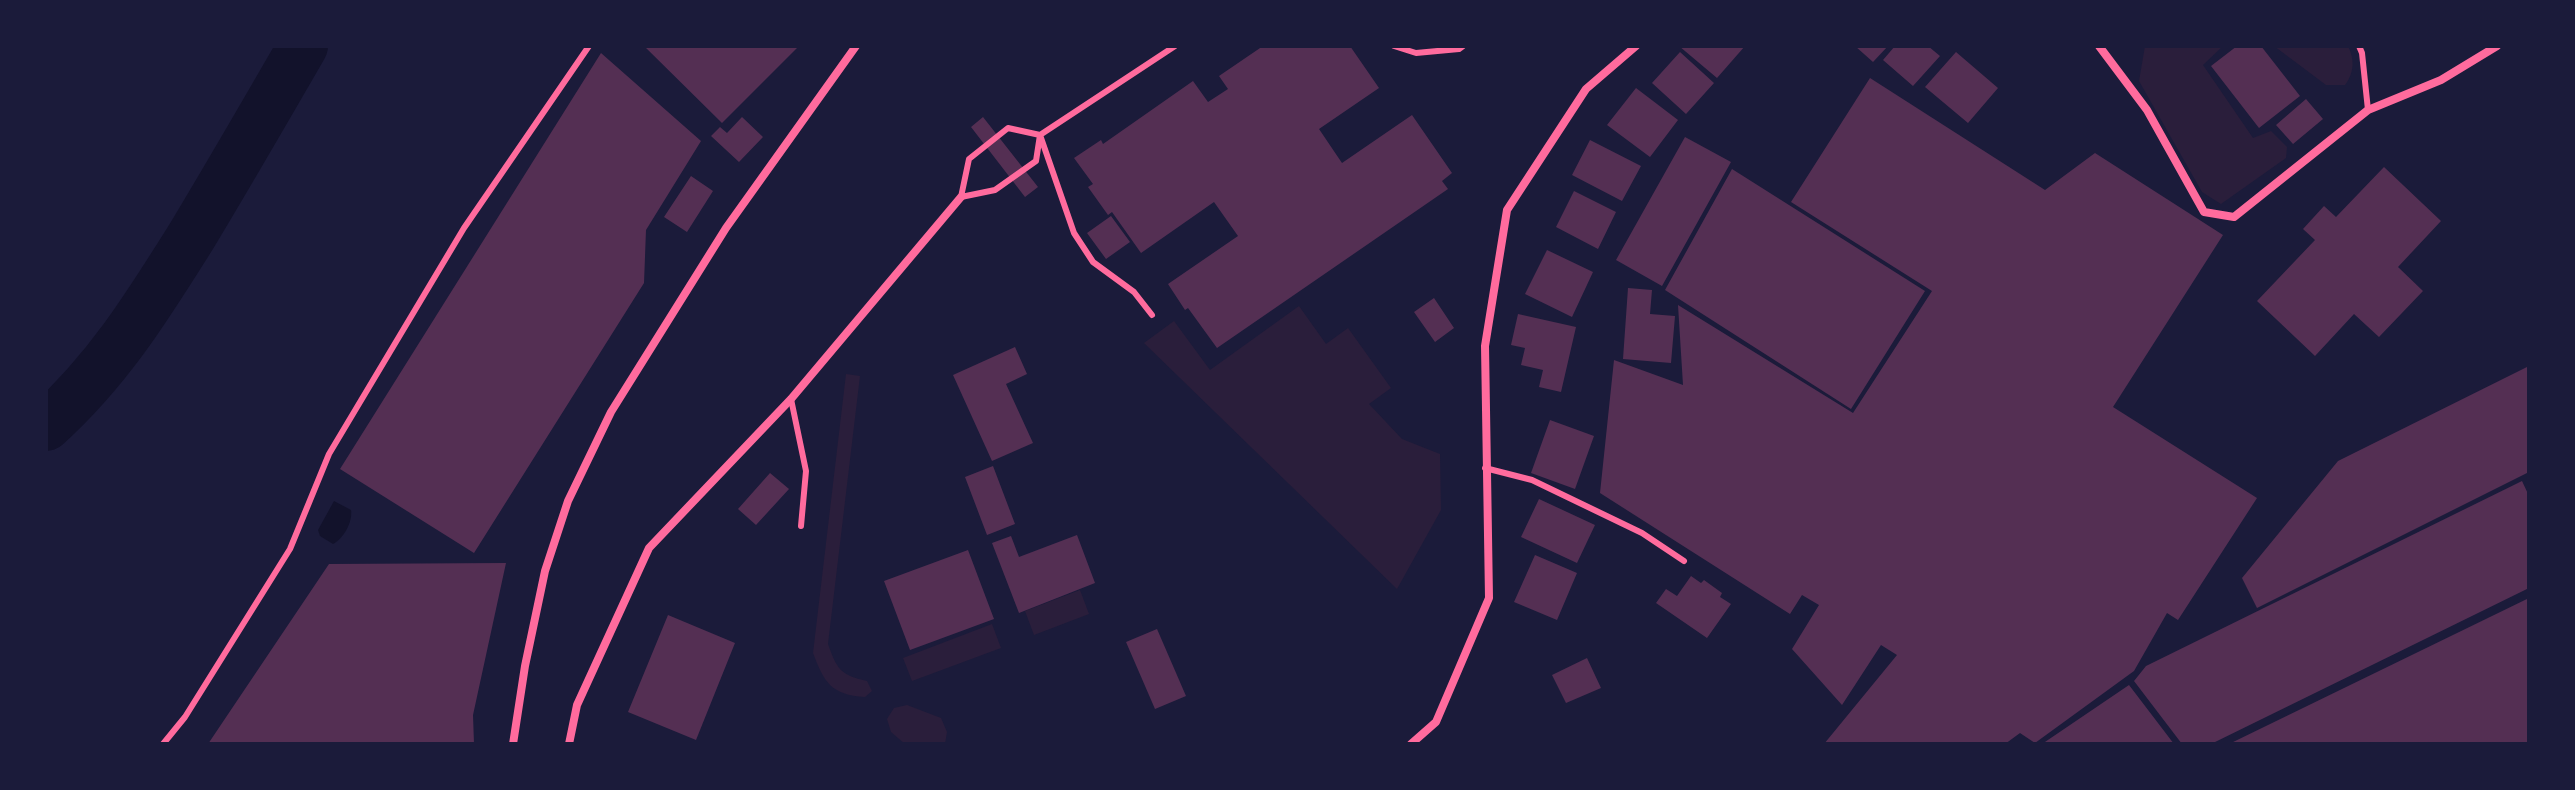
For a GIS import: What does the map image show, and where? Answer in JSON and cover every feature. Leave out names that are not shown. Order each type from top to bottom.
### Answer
[{"type":"street","points":[[513,744],[545,571],[568,501],[611,412],[726,228],[856,46]]},
{"type":"street","points":[[1411,744],[1436,722],[1489,598],[1485,346],[1507,210],[1586,89],[1636,46]]},
{"type":"street","points":[[2099,46],[2147,110],[2204,212],[2234,217],[2368,110],[2441,80],[2497,46]]},
{"type":"street","points":[[569,744],[577,705],[649,548],[791,399],[961,197]]},
{"type":"lane","points":[[163,744],[185,717],[290,549],[329,454],[464,228],[589,46]]},
{"type":"lane","points":[[1040,135],[1036,161],[995,190],[961,197],[969,159],[1008,128],[1040,135],[1175,46]]},
{"type":"lane","points":[[1394,46],[1416,53],[1463,46]]},
{"type":"lane","points":[[2359,46],[2368,110]]},
{"type":"lane","points":[[1040,135],[1074,233],[1093,262],[1134,292],[1152,315]]},
{"type":"lane","points":[[791,399],[806,471],[801,526]]},
{"type":"lane","points":[[1485,468],[1532,480],[1642,533],[1684,561]]},
{"type":"shaded area","points":[[2145,46],[2223,46],[2203,65],[2253,138],[2271,131],[2287,147],[2286,158],[2221,204],[2202,192],[2139,81]]},
{"type":"shaded area","points":[[2274,46],[2348,46],[2352,71],[2345,85],[2326,85]]},
{"type":"shaded area","points":[[1299,306],[1326,344],[1348,328],[1391,388],[1369,404],[1402,439],[1440,454],[1441,510],[1397,589],[1144,343],[1174,321],[1210,370]]},
{"type":"shaded area","points":[[846,374],[860,376],[828,644],[841,670],[867,681],[872,691],[865,697],[844,693],[830,685],[813,653]]},
{"type":"shaded area","points":[[334,501],[351,510],[351,515],[346,530],[333,544],[320,536],[318,530]]},
{"type":"shaded area","points":[[1080,590],[1089,614],[1034,635],[1025,611]]},
{"type":"shaded area","points":[[992,624],[1001,648],[912,681],[903,658]]},
{"type":"shaded area","points":[[907,705],[941,718],[947,732],[945,744],[905,744],[891,732],[887,719],[894,708]]},
{"type":"building","points":[[644,46],[799,46],[722,123]]},
{"type":"building","points":[[1263,46],[1350,46],[1379,88],[1319,129],[1342,163],[1412,115],[1452,173],[1442,181],[1448,189],[1217,348],[1168,284],[1238,236],[1214,202],[1141,253],[1112,212],[1108,215],[1088,187],[1093,184],[1074,158],[1101,140],[1103,144],[1193,81],[1208,102],[1228,89],[1219,76]]},
{"type":"building","points":[[1679,46],[1745,46],[1717,78]]},
{"type":"building","points":[[1855,46],[1888,46],[1873,62]]},
{"type":"building","points":[[1895,46],[1928,46],[1940,56],[1913,86],[1883,60]]},
{"type":"building","points":[[2237,46],[2261,46],[2300,96],[2259,128],[2211,66]]},
{"type":"building","points":[[1680,52],[1714,83],[1686,114],[1652,83]]},
{"type":"building","points":[[1956,52],[1998,88],[1968,123],[1925,87]]},
{"type":"building","points":[[601,53],[701,141],[646,230],[644,283],[474,553],[340,469]]},
{"type":"building","points":[[1870,78],[2045,190],[2095,153],[2223,235],[2113,407],[2257,498],[2178,620],[2167,613],[2134,671],[2035,743],[2020,733],[2005,744],[1824,744],[1897,655],[1881,645],[1842,705],[1792,649],[1819,605],[1802,595],[1790,614],[1600,493],[1614,360],[1683,385],[1678,305],[1853,413],[1932,291],[1791,202]]},
{"type":"building","points":[[1636,88],[1678,120],[1650,157],[1607,125]]},
{"type":"building","points":[[2306,99],[2323,119],[2293,144],[2276,125]]},
{"type":"building","points":[[742,117],[763,137],[739,162],[711,136],[720,127],[727,133]]},
{"type":"building","points":[[983,117],[1038,187],[1025,197],[971,127]]},
{"type":"building","points":[[1685,137],[1731,162],[1662,286],[1616,260]]},
{"type":"building","points":[[1590,140],[1641,166],[1622,201],[1572,175]]},
{"type":"building","points":[[2384,167],[2441,221],[2398,267],[2423,291],[2379,337],[2354,314],[2315,356],[2257,301],[2315,240],[2303,229],[2324,206],[2336,217]]},
{"type":"building","points":[[1732,169],[1925,291],[1851,409],[1665,290]]},
{"type":"building","points":[[691,176],[713,191],[687,232],[664,217]]},
{"type":"building","points":[[1574,191],[1616,212],[1598,249],[1556,227]]},
{"type":"building","points":[[1111,216],[1130,242],[1106,259],[1087,233]]},
{"type":"building","points":[[1547,250],[1593,272],[1572,317],[1525,294]]},
{"type":"building","points":[[1628,288],[1652,290],[1650,314],[1675,316],[1671,363],[1623,359]]},
{"type":"building","points":[[1434,298],[1454,328],[1435,342],[1414,312]]},
{"type":"building","points":[[1518,314],[1576,327],[1561,392],[1539,387],[1543,370],[1521,365],[1525,348],[1511,345]]},
{"type":"building","points":[[1015,347],[1027,374],[1006,384],[1033,443],[992,461],[953,375]]},
{"type":"building","points":[[2529,366],[2529,472],[2257,608],[2242,578],[2338,461]]},
{"type":"building","points":[[1550,420],[1594,436],[1575,489],[1531,473]]},
{"type":"building","points":[[993,466],[1015,524],[987,535],[965,477]]},
{"type":"building","points":[[770,473],[789,489],[756,525],[738,509]]},
{"type":"building","points":[[2522,481],[2529,496],[2529,588],[2211,744],[2182,744],[2134,681],[2146,666]]},
{"type":"building","points":[[1539,499],[1595,525],[1577,563],[1521,537]]},
{"type":"building","points":[[1077,535],[1095,583],[1019,613],[992,543],[1011,536],[1019,557]]},
{"type":"building","points":[[968,550],[994,619],[910,650],[884,581]]},
{"type":"building","points":[[1535,555],[1577,573],[1557,620],[1514,602]]},
{"type":"building","points":[[506,563],[473,715],[474,744],[208,744],[329,564]]},
{"type":"building","points":[[1691,576],[1701,583],[1704,580],[1731,604],[1707,638],[1656,603],[1666,589],[1677,596]]},
{"type":"building","points":[[2529,598],[2529,744],[2229,744]]},
{"type":"building","points":[[668,615],[735,643],[696,740],[628,712]]},
{"type":"building","points":[[1157,629],[1186,696],[1155,709],[1126,642]]},
{"type":"building","points":[[1587,658],[1601,688],[1566,703],[1552,675]]},
{"type":"building","points":[[2129,685],[2174,744],[2042,744]]},
{"type":"waterway","points":[[46,426],[89,383],[142,313],[191,237],[303,46]]}]
